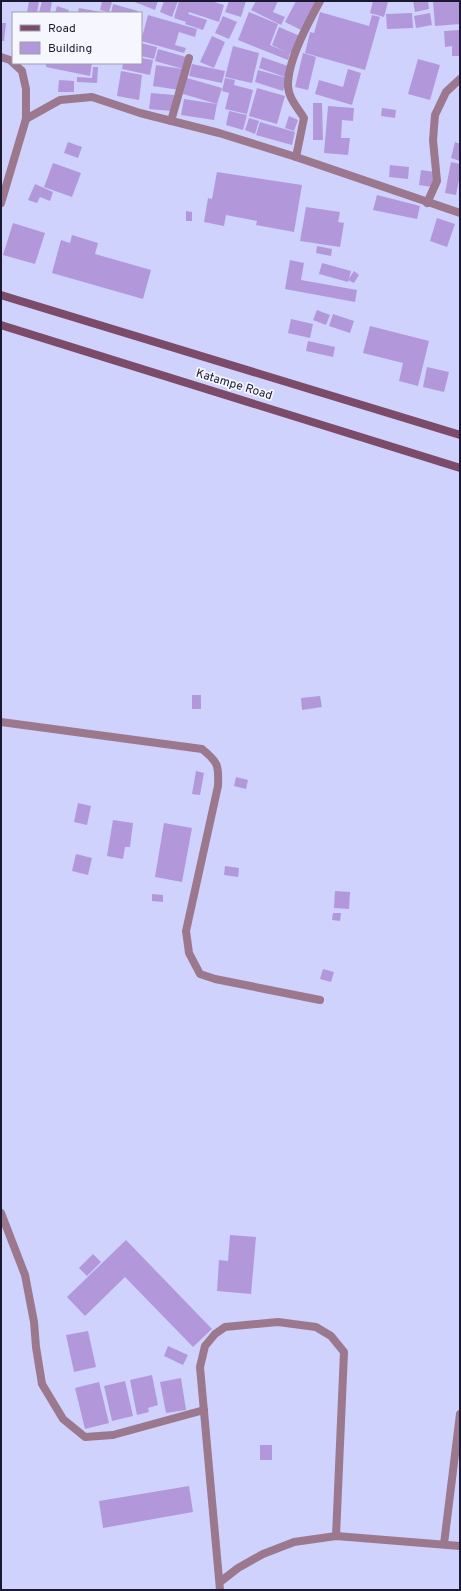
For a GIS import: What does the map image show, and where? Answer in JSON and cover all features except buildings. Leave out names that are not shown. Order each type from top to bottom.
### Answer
[{"type":"main road","name":"Katampe Road","points":[[1,295],[460,435]]},
{"type":"main road","name":"Katampe Road","points":[[1,325],[460,468]]},
{"type":"street","points":[[296,157],[304,118],[291,98],[288,85],[292,66],[300,43],[320,1]]},
{"type":"street","points":[[1,57],[12,62]]},
{"type":"street","points":[[171,121],[189,58]]},
{"type":"street","points":[[1,203],[26,119],[26,90],[22,71],[14,64]]},
{"type":"street","points":[[427,203],[438,181],[434,140],[434,115],[446,92],[460,79]]},
{"type":"street","points":[[26,119],[60,100],[92,97],[140,113],[219,133],[296,157],[427,203],[460,213]]},
{"type":"street","points":[[1,722],[202,749],[214,758],[219,770],[218,786],[186,931],[189,953],[200,974],[215,979],[320,1000]]},
{"type":"street","points":[[1,1213],[24,1275],[34,1322],[36,1347],[42,1384],[63,1419],[86,1436],[113,1435],[204,1410]]},
{"type":"street","points":[[220,1586],[200,1367],[205,1346],[215,1334],[225,1327],[278,1322],[316,1327],[331,1336],[344,1352],[336,1536]]},
{"type":"street","points":[[444,1544],[460,1414]]},
{"type":"street","points":[[220,1586],[238,1568],[263,1554],[294,1542],[336,1536],[460,1546]]}]
